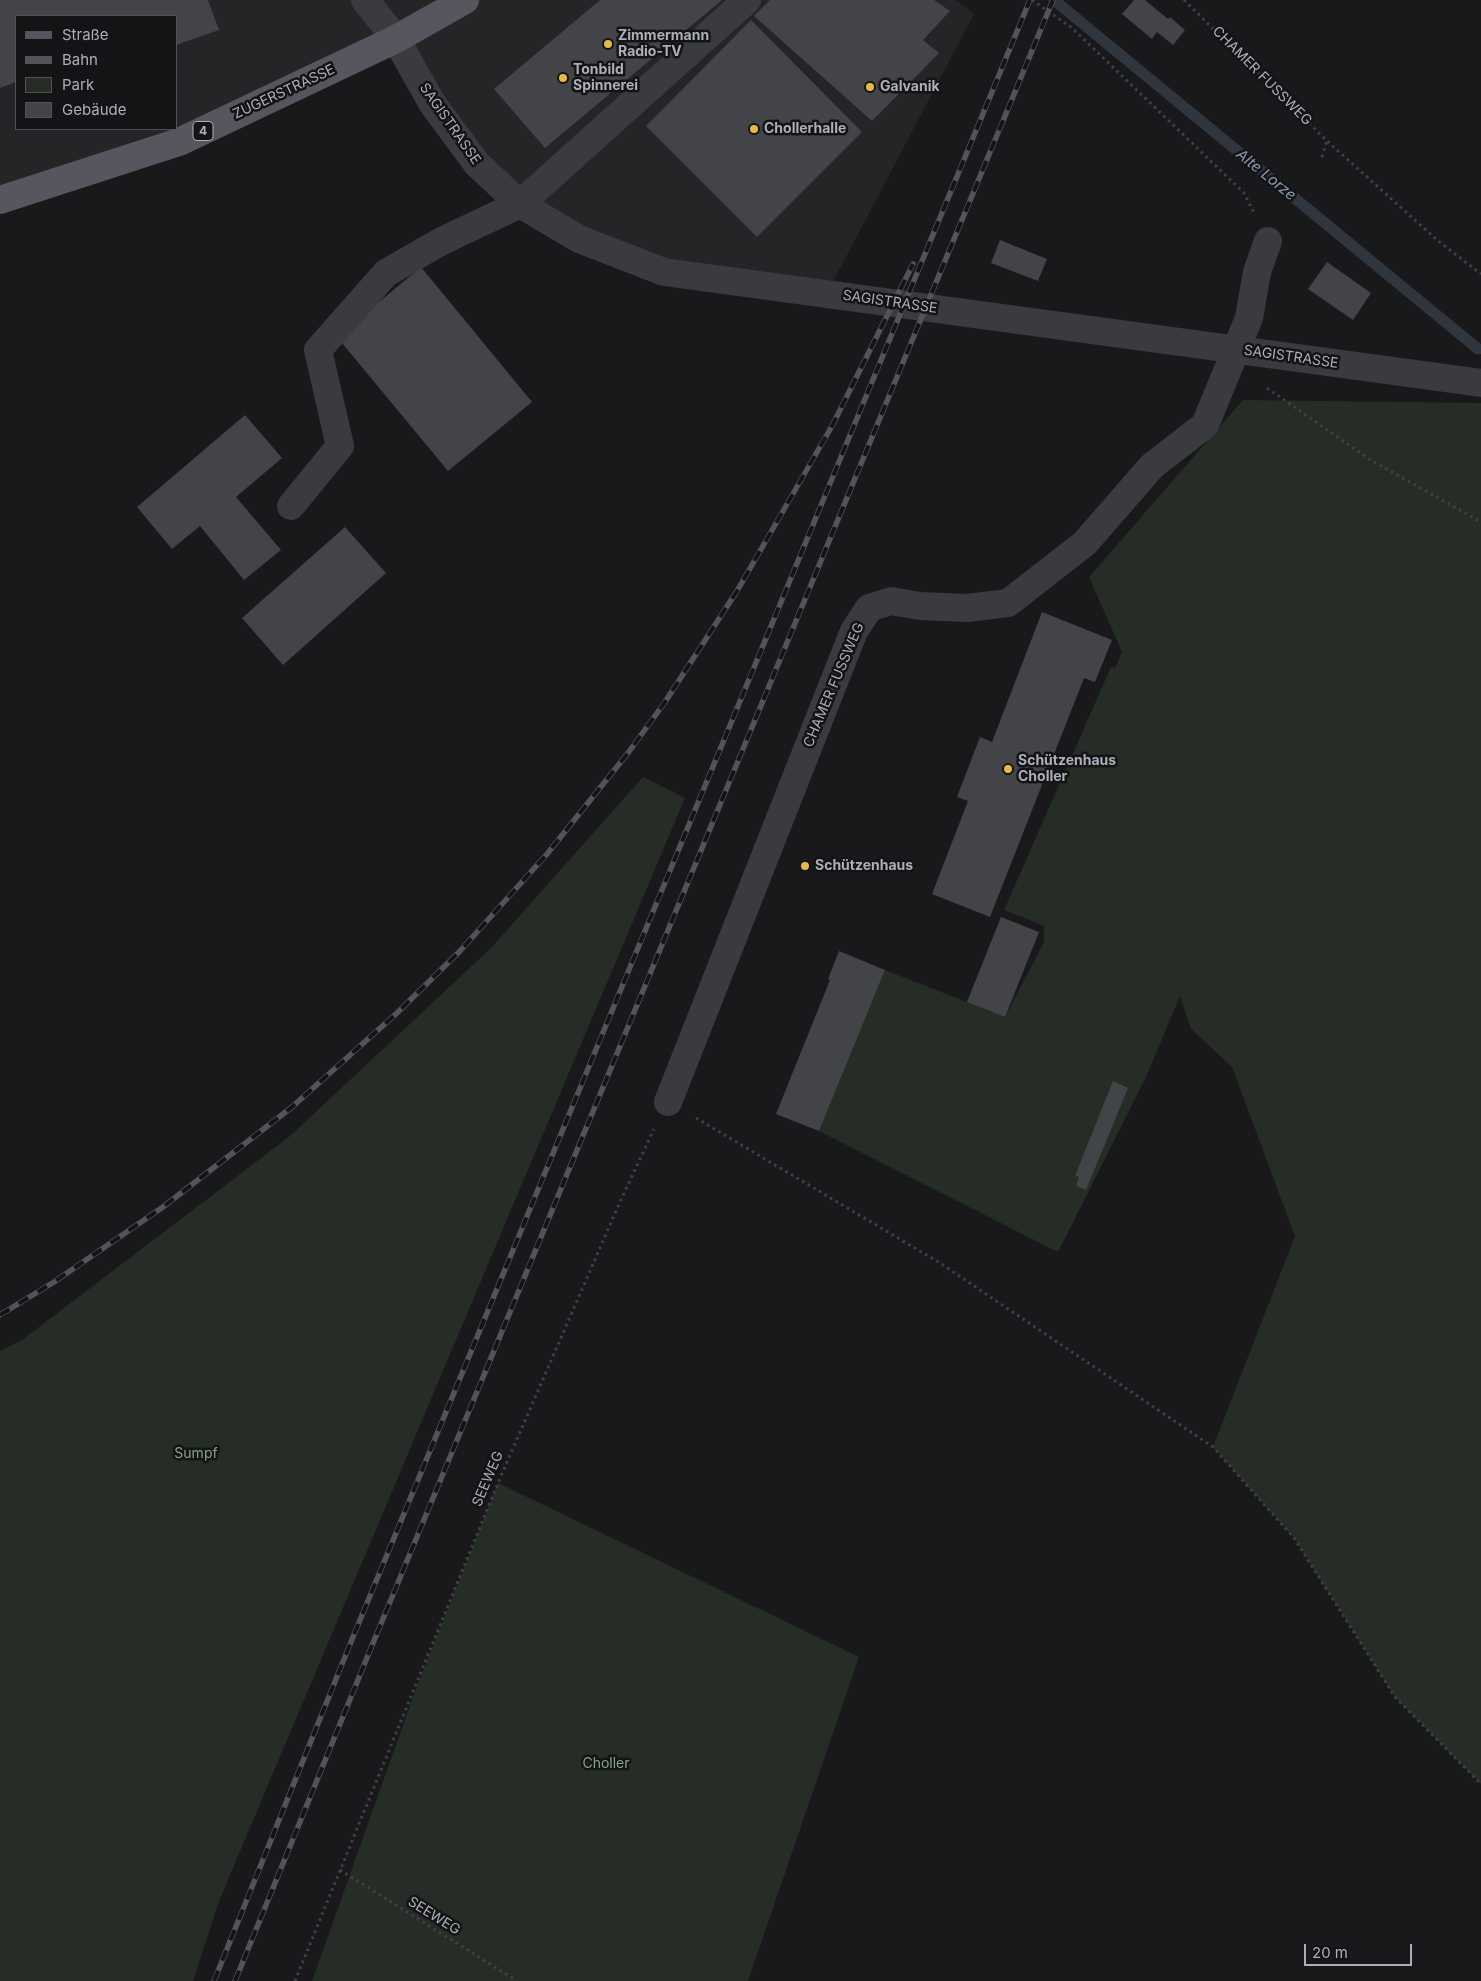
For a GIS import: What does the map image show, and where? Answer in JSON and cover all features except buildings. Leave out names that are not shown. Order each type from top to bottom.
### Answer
[{"type":"main road","name":"4","points":[[396,39],[465,0]]},
{"type":"main road","name":"ZUGERSTRASSE","points":[[0,200],[179,142],[396,39]]},
{"type":"street","name":"SAGISTRASSE","points":[[366,0],[396,39],[432,102],[477,164],[520,204],[579,239],[664,272],[1481,382]]},
{"type":"street","points":[[291,506],[340,446],[318,350],[386,273],[442,241],[520,204],[747,0]]},
{"type":"street","name":"CHAMER FUSSWEG","points":[[668,1102],[854,632],[869,608],[891,601],[920,606],[968,608],[1008,603],[1085,543],[1152,466],[1205,425],[1249,318],[1257,272],[1268,241]]},
{"type":"path","points":[[1032,0],[1072,28],[1244,193],[1268,241]]},
{"type":"path","name":"CHAMER FUSSWEG","points":[[1184,0],[1327,141],[1437,240],[1481,274]]},
{"type":"path","points":[[1322,157],[1327,141]]},
{"type":"path","points":[[1236,350],[1246,372],[1308,417],[1369,459],[1481,522]]},
{"type":"path","points":[[668,1102],[940,1264],[1077,1354],[1213,1447],[1294,1538],[1396,1696],[1481,1784]]},
{"type":"path","name":"SEEWEG","points":[[295,1981],[498,1483],[619,1204],[668,1102]]},
{"type":"path","name":"SEEWEG","points":[[340,1870],[517,1981]]},
{"type":"shaded area","points":[[0,0],[955,0],[974,14],[827,293],[664,272],[520,204],[396,39],[179,142],[0,200]]},
{"type":"green space","points":[[1243,400],[1481,403],[1481,1784],[1395,1697],[1294,1538],[1213,1447],[1295,1236],[1232,1067],[1191,1029],[1180,996],[1146,1077],[1058,1252],[819,1131],[885,970],[1005,1017],[1044,942],[1044,926],[1004,910],[1111,667],[1115,668],[1122,652],[1089,577]]},
{"type":"green space","name":"Sumpf","points":[[643,777],[685,798],[219,1901],[193,1981],[0,1981],[0,1351],[22,1340],[290,1136],[491,948]]},
{"type":"green space","name":"Choller","points":[[498,1483],[859,1657],[748,1981],[312,1981],[417,1686]]},
{"type":"waterway","name":"Alte Lorze","points":[[1054,0],[1478,349]]},
{"type":"railway","points":[[214,1981],[353,1637],[1030,0]]},
{"type":"railway","points":[[235,1981],[1053,0]]},
{"type":"railway","points":[[0,1315],[54,1282],[163,1207],[292,1107],[397,1013],[460,951],[547,854],[628,753],[665,702],[737,591],[832,426],[913,264]]},
{"type":"place","name":"Zimmermann Radio-TV","points":[[608,44]]},
{"type":"place","name":"Tonbild Spinnerei","points":[[563,78]]},
{"type":"place","name":"Galvanik","points":[[870,87]]},
{"type":"place","name":"Chollerhalle","points":[[754,129]]},
{"type":"place","name":"Schützenhaus Choller","points":[[1008,769]]},
{"type":"place","name":"Schützenhaus","points":[[805,866]]}]
